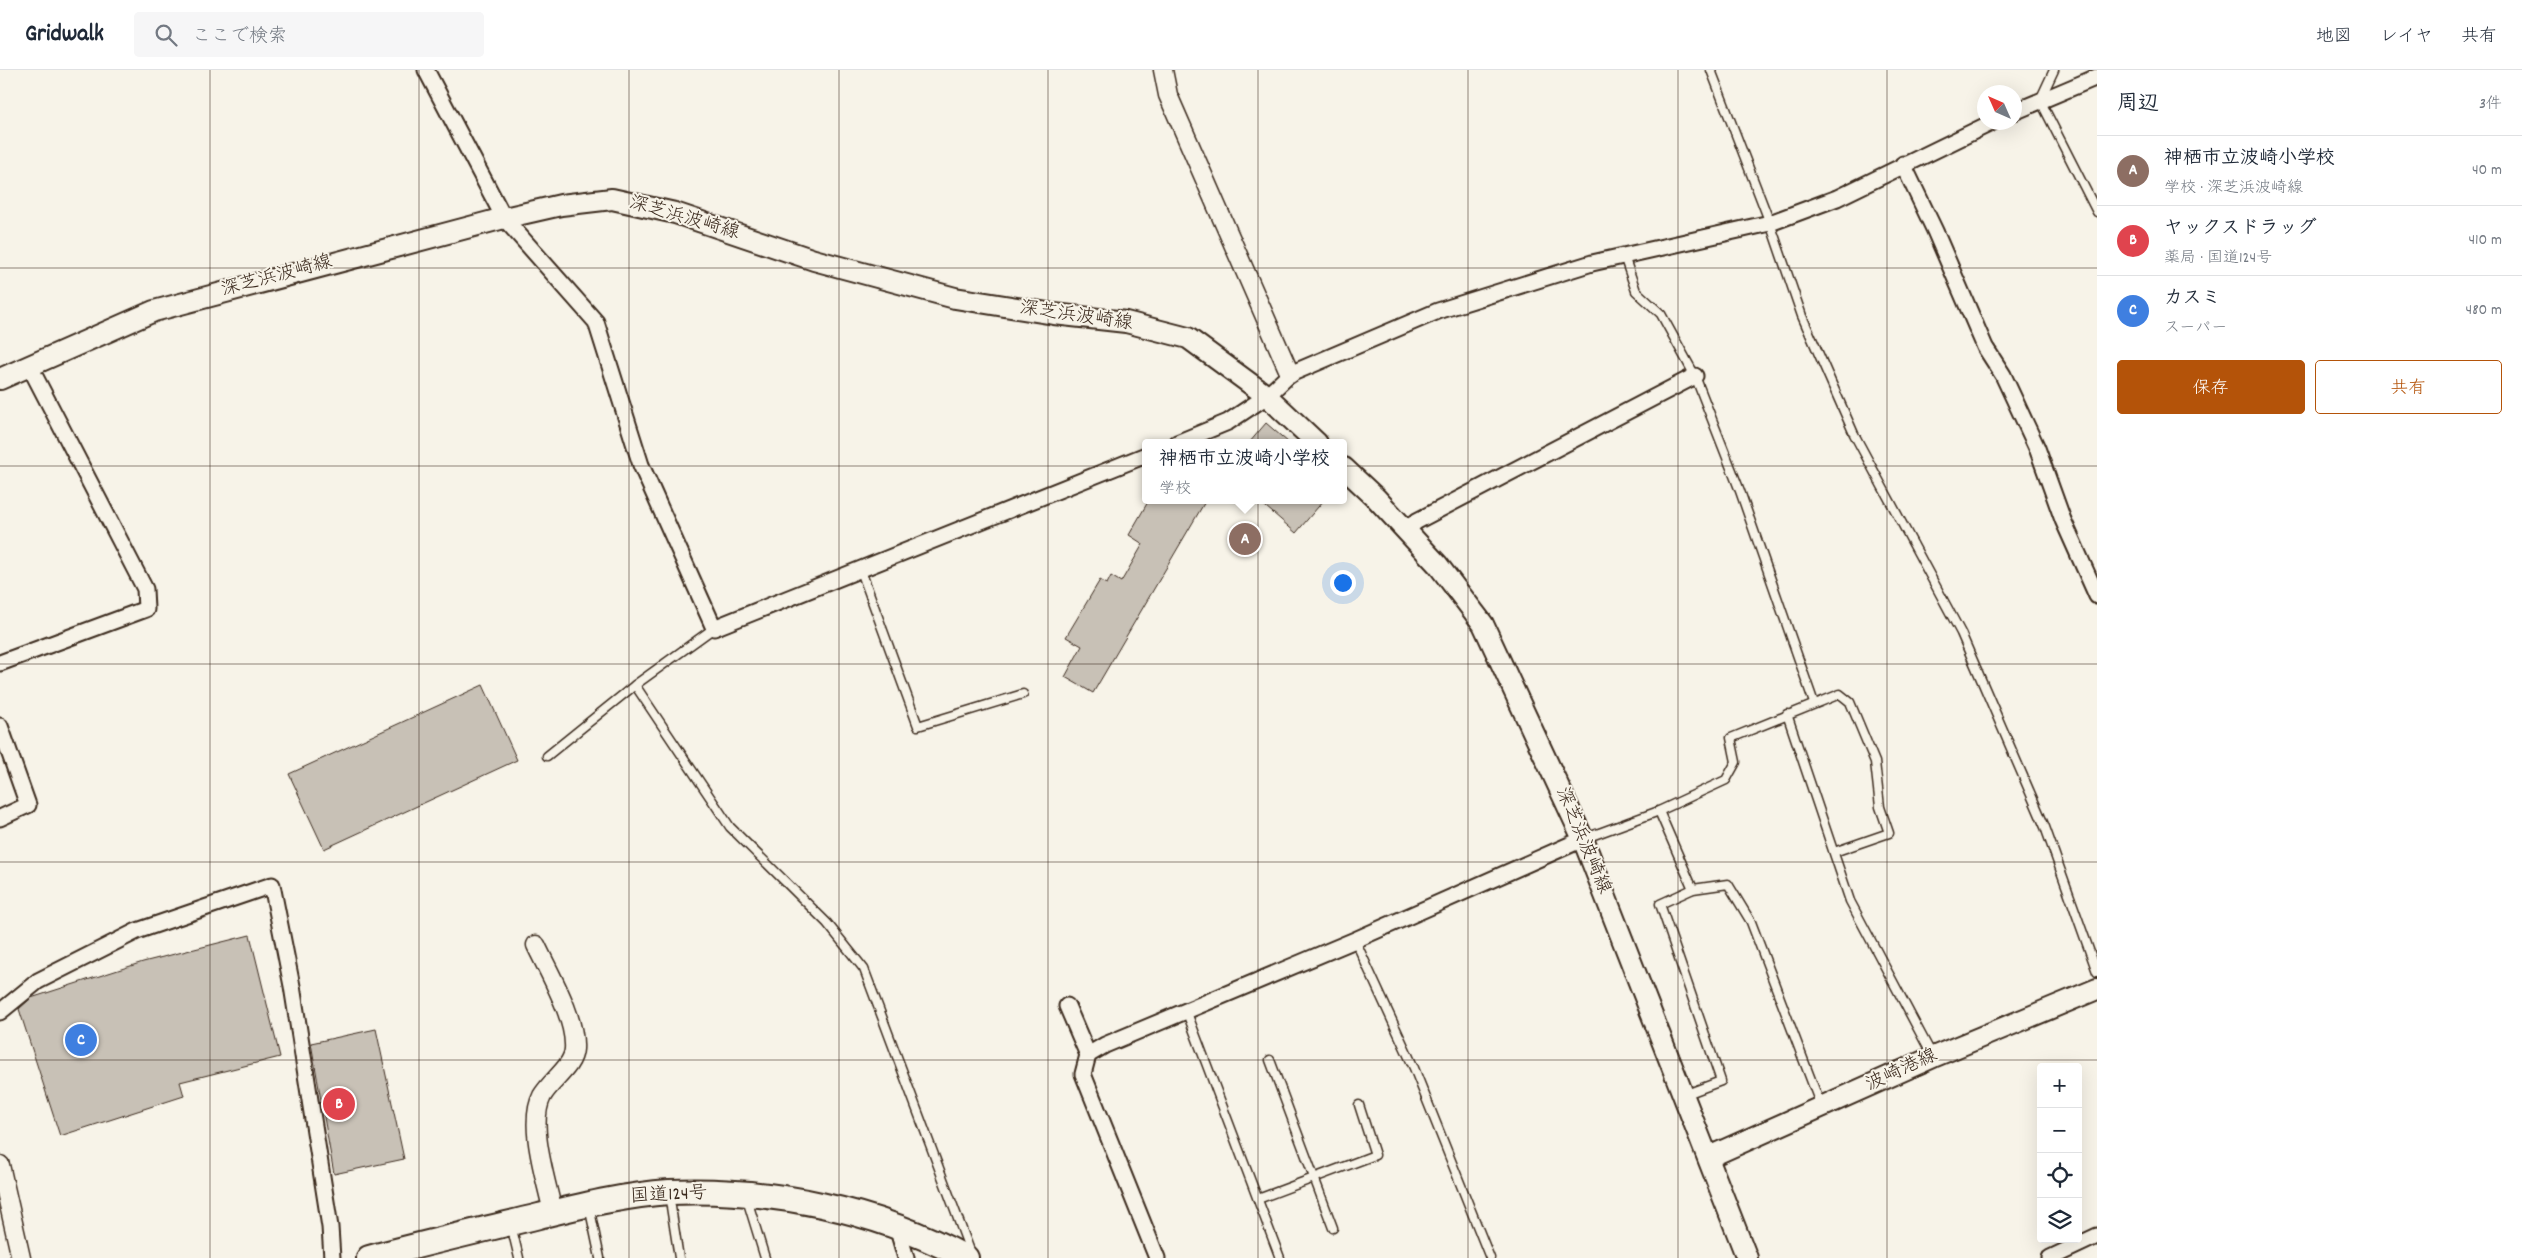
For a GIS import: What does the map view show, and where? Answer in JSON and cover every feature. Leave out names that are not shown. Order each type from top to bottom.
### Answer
[{"type":"highway","name":"国道124号","points":[[369,1258],[588,1204],[668,1192],[746,1194],[796,1200],[850,1211],[939,1243],[966,1258]]},
{"type":"main road","name":"深芝浜波崎線","points":[[0,379],[154,310],[504,218],[561,205],[612,199],[675,213],[814,260],[955,298],[1054,314],[1126,322],[1188,338],[1267,396],[1313,439]]},
{"type":"main road","name":"深芝浜波崎線","points":[[1347,471],[1438,565],[1483,624],[1584,838],[1747,1258]]},
{"type":"main road","name":"波崎港線","points":[[1709,1157],[1933,1056],[2097,989]]},
{"type":"street","points":[[426,70],[504,218],[596,322],[641,465],[714,628],[1142,457]]},
{"type":"street","points":[[1163,70],[1168,96],[1290,374]]},
{"type":"street","points":[[2022,108],[2097,76]]},
{"type":"street","points":[[1187,439],[1228,422],[1267,396],[1290,374],[1438,311],[1518,284],[1624,256],[1770,223],[1837,198],[1977,129]]},
{"type":"street","points":[[1903,164],[1935,231],[1985,347],[2003,375],[2037,448],[2063,520],[2097,596]]},
{"type":"street","points":[[0,663],[146,609],[145,589],[29,365]]},
{"type":"street","points":[[1406,530],[1417,521],[1695,376]]},
{"type":"street","points":[[0,726],[28,805],[0,818]]},
{"type":"street","points":[[1088,1055],[1186,1010],[1356,940],[1584,838]]},
{"type":"street","points":[[0,1012],[38,981],[137,931],[272,885],[330,1227],[332,1258]]},
{"type":"street","points":[[536,945],[564,1007],[573,1036],[574,1051],[572,1060],[552,1081],[542,1097],[537,1113],[537,1130],[553,1213]]},
{"type":"street","points":[[1066,1006],[1088,1055],[1083,1074],[1157,1258]]},
{"type":"street","points":[[0,1165],[21,1258]]},
{"type":"street","points":[[897,1227],[906,1258]]},
{"type":"street","points":[[2050,1258],[2097,1236]]},
{"type":"lane","points":[[1711,70],[1770,223],[1802,316],[1854,434],[1965,642],[2045,827],[2097,972]]},
{"type":"lane","points":[[2054,70],[2040,100],[2097,212]]},
{"type":"lane","points":[[1624,256],[1636,291],[1661,314],[1695,376],[1740,491],[1814,703]]},
{"type":"lane","points":[[860,568],[918,726],[1023,694]]},
{"type":"lane","points":[[547,756],[635,685],[714,628]]},
{"type":"lane","points":[[635,685],[730,827],[827,923],[864,969],[973,1258]]},
{"type":"lane","points":[[1584,838],[1659,811],[1726,780],[1736,762],[1731,738],[1840,694],[1850,702],[1875,762],[1880,807],[1889,833],[1834,852]]},
{"type":"lane","points":[[1787,714],[1850,901],[1933,1056]]},
{"type":"lane","points":[[1659,811],[1693,889]]},
{"type":"lane","points":[[1684,1095],[1721,1081],[1660,904],[1693,889],[1728,884],[1751,922],[1821,1108]]},
{"type":"lane","points":[[1356,940],[1414,1068],[1490,1258]]},
{"type":"lane","points":[[1186,1010],[1280,1258]]},
{"type":"lane","points":[[1270,1060],[1333,1228]]},
{"type":"lane","points":[[1258,1199],[1375,1155],[1359,1105]]},
{"type":"lane","points":[[668,1192],[679,1258]]},
{"type":"lane","points":[[746,1194],[764,1258]]},
{"type":"lane","points":[[588,1204],[600,1258]]},
{"type":"lane","points":[[511,1223],[519,1258]]},
{"type":"building","points":[[1266,423],[1284,439],[1252,439]]},
{"type":"building","points":[[1147,504],[1204,504],[1093,693],[1065,677],[1082,646],[1066,637],[1100,580],[1107,584],[1111,576],[1121,582],[1143,544],[1129,535]]},
{"type":"building","points":[[1263,504],[1321,504],[1296,533]]},
{"type":"building","points":[[483,685],[517,760],[324,849],[289,774]]},
{"type":"building","points":[[250,935],[280,1057],[180,1082],[184,1096],[60,1136],[19,1009],[31,998],[143,962]]},
{"type":"building","points":[[376,1029],[404,1159],[334,1174],[311,1043]]},
{"type":"place","name":"神栖市立波崎小学校","points":[[1245,539]]},
{"type":"place","name":"カスミ","points":[[81,1040]]},
{"type":"place","name":"ヤックスドラッグ","points":[[339,1104]]}]
